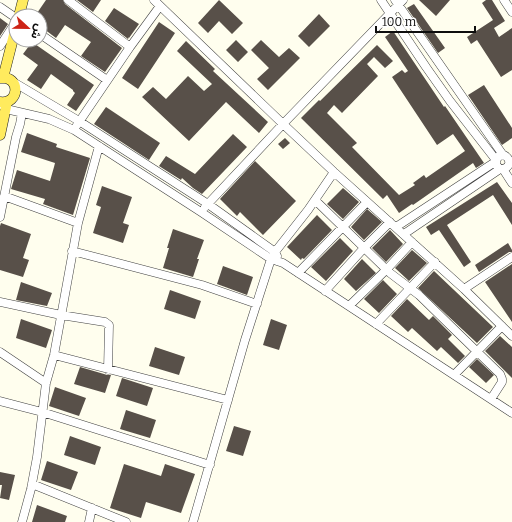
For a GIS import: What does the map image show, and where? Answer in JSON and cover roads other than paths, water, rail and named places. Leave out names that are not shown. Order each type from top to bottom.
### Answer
[{"type":"main road","points":[[0,134],[3,104],[11,100],[16,89],[12,82],[3,77],[11,48]]},
{"type":"street","points":[[68,0],[130,47]]},
{"type":"street","points":[[381,0],[426,68],[495,161],[498,168],[502,169],[512,183]]},
{"type":"street","points":[[504,0],[512,12]]},
{"type":"street","points":[[201,212],[399,2],[437,61],[504,155],[509,158],[511,163],[507,168],[502,169],[404,234]]},
{"type":"street","points":[[74,130],[130,47],[157,3],[334,172],[435,262],[511,334]]},
{"type":"street","points":[[0,46],[8,34]]},
{"type":"street","points":[[48,39],[107,80]]},
{"type":"street","points":[[426,68],[437,61]]},
{"type":"street","points":[[3,77],[79,121],[208,204],[282,263],[512,413]]},
{"type":"street","points":[[450,101],[461,94]]},
{"type":"street","points":[[3,104],[22,113],[49,119],[74,130],[201,212],[273,256]]},
{"type":"street","points":[[0,217],[22,113]]},
{"type":"street","points":[[22,522],[37,458],[46,383],[54,355],[72,251],[98,146]]},
{"type":"street","points":[[325,291],[364,248],[393,225],[495,161],[498,156],[504,155],[512,150]]},
{"type":"street","points":[[193,522],[245,340],[273,256],[334,172]]},
{"type":"street","points":[[4,196],[78,223]]},
{"type":"street","points":[[315,200],[364,248],[419,295],[501,376],[502,382],[491,399]]},
{"type":"street","points":[[298,273],[367,202]]},
{"type":"street","points":[[349,306],[412,242]]},
{"type":"street","points":[[72,251],[202,285],[257,304]]},
{"type":"street","points":[[464,289],[512,257]]},
{"type":"street","points":[[376,324],[435,262]]},
{"type":"street","points":[[0,302],[61,315],[105,322],[109,325],[108,370]]},
{"type":"street","points":[[454,375],[502,326]]},
{"type":"street","points":[[0,352],[46,383]]},
{"type":"street","points":[[54,355],[228,400]]},
{"type":"street","points":[[0,402],[42,412],[210,465]]},
{"type":"street","points":[[32,484],[126,522]]},
{"type":"street","points":[[89,522],[92,508]]}]
